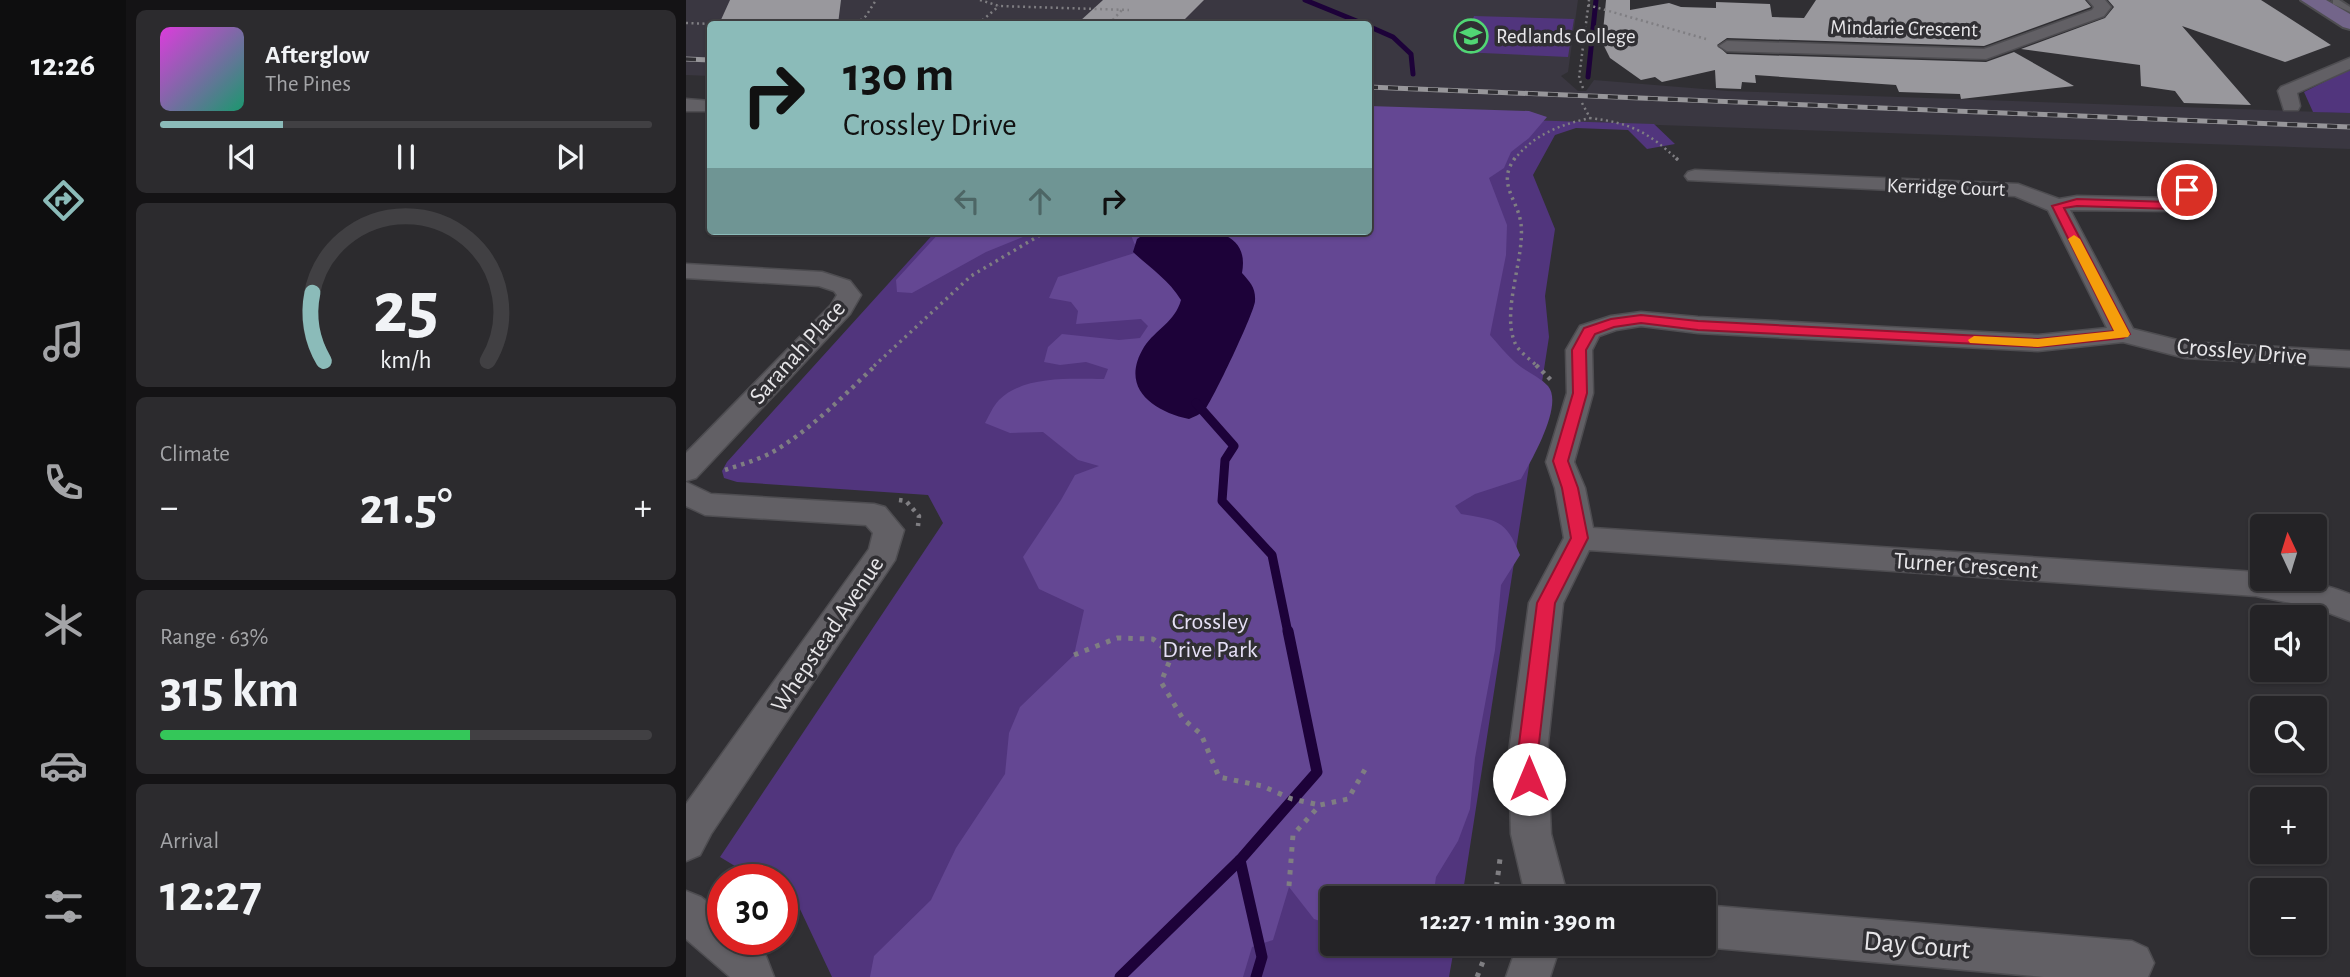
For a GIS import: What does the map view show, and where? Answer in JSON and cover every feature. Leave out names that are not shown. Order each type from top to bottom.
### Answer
[{"type":"main road","points":[[2311,0],[2350,23]]},
{"type":"street","name":"Mindarie Crescent","points":[[1727,46],[1986,54],[2098,13],[2103,7],[2096,0]]},
{"type":"street","points":[[2291,106],[2287,91],[2350,63]]},
{"type":"street","points":[[686,105],[707,106]]},
{"type":"street","name":"Kerridge Court","points":[[1695,176],[2018,190],[2057,206],[2077,202],[2172,205],[2187,190]]},
{"type":"street","points":[[2057,206],[2123,334]]},
{"type":"street","name":"Saranah Place","points":[[686,271],[822,279],[842,286],[849,295],[841,309],[686,471]]},
{"type":"street","name":"Crossley Drive","points":[[1580,538],[1570,488],[1560,461],[1580,393],[1579,350],[1589,331],[1611,323],[1641,319],[1698,326],[2038,343],[2123,334],[2185,350],[2350,359]]},
{"type":"street","name":"Whepstead Avenue","points":[[686,492],[705,505],[874,515],[889,530],[884,552],[697,821],[686,842]]},
{"type":"street","points":[[1544,886],[1531,834],[1528,752],[1546,603],[1580,538]]},
{"type":"street","name":"Turner Crescent","points":[[1580,538],[2256,584],[2321,596],[2350,608]]},
{"type":"street","points":[[686,912],[745,959],[752,977]]},
{"type":"street","name":"Day Court","points":[[1716,927],[2132,963]]},
{"type":"street","points":[[1528,977],[1535,956]]},
{"type":"lane","points":[[2336,2],[2350,10]]},
{"type":"path","points":[[860,21],[876,0]]},
{"type":"path","points":[[980,0],[999,6],[1129,10]]},
{"type":"path","points":[[1583,88],[1579,78],[1589,0]]},
{"type":"path","points":[[1588,5],[1727,46]]},
{"type":"path","points":[[982,21],[999,6]]},
{"type":"path","points":[[1112,21],[1122,10]]},
{"type":"path","points":[[686,23],[707,24]]},
{"type":"path","points":[[1582,103],[1590,118]]},
{"type":"path","points":[[1556,385],[1515,344],[1511,320],[1521,224],[1508,191],[1508,168],[1521,151],[1556,126],[1590,118],[1621,121],[1648,131],[1695,176]]},
{"type":"path","points":[[722,471],[769,454],[792,439],[824,415],[939,303],[971,276],[1040,235]]},
{"type":"path","points":[[1074,655],[1117,638],[1153,639],[1172,655],[1161,682],[1182,719],[1202,734],[1219,777],[1262,786],[1292,799],[1320,805],[1348,799],[1367,766]]},
{"type":"path","points":[[1289,886],[1293,835],[1320,805]]},
{"type":"path","points":[[1497,886],[1501,856]]},
{"type":"path","points":[[1477,977],[1485,956]]},
{"type":"shaded area","points":[[686,0],[1578,0],[1568,72],[1561,76],[1578,91],[1586,91],[1594,80],[1728,91],[2350,113],[2350,149],[1372,115],[1372,21],[707,21],[707,76],[686,75]]},
{"type":"shaded area","points":[[1143,235],[1226,236],[1236,244],[1242,256],[1242,273],[1255,292],[1255,301],[1248,321],[1215,391],[1204,411],[1189,419],[1152,404],[1138,386],[1135,374],[1144,347],[1170,320],[1181,300],[1165,280],[1133,252],[1137,239]]},
{"type":"green space","points":[[1474,16],[1574,19],[1568,57],[1461,52]]},
{"type":"green space","points":[[2350,69],[2350,113],[2313,112],[2304,92]]},
{"type":"green space","name":"Crossley Drive Park","points":[[1372,106],[1529,111],[1547,117],[1529,138],[1511,152],[1504,168],[1489,178],[1507,225],[1506,255],[1490,335],[1516,363],[1548,386],[1552,395],[1552,406],[1544,433],[1521,479],[1475,494],[1455,506],[1461,514],[1498,523],[1510,534],[1520,555],[1501,585],[1495,650],[1475,758],[1470,809],[1458,841],[1436,877],[1435,886],[1320,886],[1320,921],[1314,919],[1289,887],[1273,940],[1252,947],[1243,977],[870,977],[874,956],[931,900],[956,848],[1005,774],[1009,733],[1020,707],[1074,655],[1084,610],[1039,589],[1023,557],[1075,475],[1099,466],[1078,460],[1043,432],[1010,433],[985,423],[999,400],[1021,386],[1049,380],[1104,379],[1108,369],[1086,362],[1060,365],[1044,362],[1048,347],[1062,334],[1119,340],[1140,338],[1148,326],[1141,319],[1076,324],[1078,311],[1071,302],[1049,298],[1058,277],[1138,252],[1131,235],[1372,235]]},
{"type":"green space","name":"Crossley Drive Park","points":[[1391,116],[1654,124],[1675,144],[1647,149],[1628,130],[1576,128],[1555,135],[1533,175],[1555,229],[1545,296],[1549,337],[1464,886],[1320,886],[1320,956],[1453,956],[1449,977],[832,977],[798,906],[798,864],[732,864],[720,857],[943,523],[928,495],[737,482],[724,478],[722,471],[727,462],[932,235],[1372,235],[1372,211]]},
{"type":"green space","name":"Crossley Drive Park","points":[[937,235],[1076,235],[1023,237],[986,252],[912,293],[897,292],[896,280]]},
{"type":"building","points":[[730,0],[841,0],[838,21],[720,21]]},
{"type":"building","points":[[1103,0],[1204,0],[1183,21],[1080,21]]},
{"type":"building","points":[[1606,0],[1630,0],[1630,10],[1669,3],[1681,7],[1716,8],[1716,2],[1770,4],[1772,17],[1804,18],[1816,0],[2085,0],[2091,7],[1984,46],[1727,38],[1717,45],[1727,54],[1986,62],[2014,52],[2074,86],[1961,99],[1960,94],[1899,92],[1896,85],[1755,75],[1756,83],[1742,82],[1741,89],[1716,88],[1715,70],[1662,82],[1655,77],[1641,80],[1610,58],[1602,42]]},
{"type":"building","points":[[2108,0],[2261,0],[2331,45],[2285,62],[2182,26],[2251,105],[2184,103],[2175,91],[2141,86],[2140,65],[2021,49],[2105,18],[2114,7]]},
{"type":"waterway","points":[[1305,0],[1357,21]]},
{"type":"waterway","points":[[1588,77],[1596,0]]},
{"type":"waterway","points":[[1372,28],[1393,37],[1411,54],[1413,74]]},
{"type":"waterway","points":[[1196,403],[1234,446],[1225,460],[1222,501],[1272,555],[1288,633]]},
{"type":"waterway","points":[[1240,860],[1317,772],[1288,631]]},
{"type":"waterway","points":[[1120,977],[1240,860]]},
{"type":"waterway","points":[[1240,860],[1262,957],[1256,977]]},
{"type":"railway","points":[[686,59],[707,60]]},
{"type":"railway","points":[[1372,87],[2350,127]]},
{"type":"slow traffic","points":[[1974,340],[2038,343],[2123,334],[2074,239]]},
{"type":"place","name":"Redlands College","points":[[1471,36]]},
{"type":"route","points":[[1529,779],[1528,752],[1546,603],[1580,538],[1570,488],[1560,461],[1580,393],[1579,350],[1589,331],[1611,323],[1641,319],[1698,326],[2038,343],[2123,334],[2057,206],[2077,202],[2172,205],[2187,190]]}]
